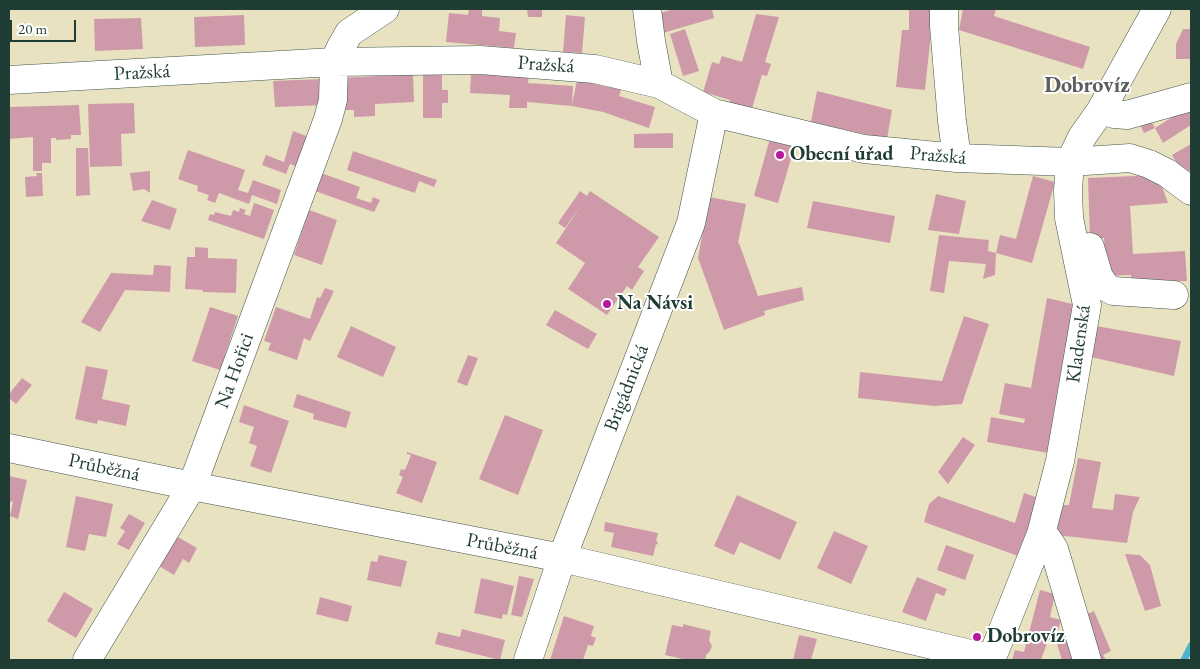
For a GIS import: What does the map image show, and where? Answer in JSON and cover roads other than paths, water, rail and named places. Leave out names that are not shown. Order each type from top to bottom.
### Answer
[{"type":"street","points":[[334,62],[341,46],[350,33],[385,9]]},
{"type":"street","points":[[647,9],[659,84]]},
{"type":"street","points":[[944,9],[957,158]]},
{"type":"street","name":"Kladenská","points":[[991,660],[1041,534],[1060,461],[1087,305],[1070,218],[1068,190],[1070,162],[1082,137],[1101,110],[1157,9]]},
{"type":"street","name":"Pražská","points":[[9,80],[334,62],[480,60],[595,69],[659,84],[714,113],[864,149],[957,158],[1070,162],[1130,158],[1149,164],[1167,173],[1191,191]]},
{"type":"street","name":"Na Hořici","points":[[87,660],[192,486],[328,119],[333,100],[334,62]]},
{"type":"street","points":[[1101,110],[1127,115],[1191,97]]},
{"type":"street","name":"Brigádnická","points":[[528,660],[562,558],[691,223],[714,113]]},
{"type":"street","points":[[1070,218],[1091,248],[1100,277],[1106,287],[1113,291],[1174,295]]},
{"type":"street","name":"Průběžná","points":[[9,448],[192,486],[562,558],[991,660]]},
{"type":"street","points":[[1041,534],[1054,549],[1087,660]]},
{"type":"waterway","points":[[1184,660],[1191,646]]},
{"type":"place","name":"Obecní úřad","points":[[780,155]]},
{"type":"place","name":"Na Návsi","points":[[607,304]]},
{"type":"place","name":"Dobrovíz","points":[[977,637]]},
{"type":"district","name":"Dobrovíz","points":[[1087,86]]}]
